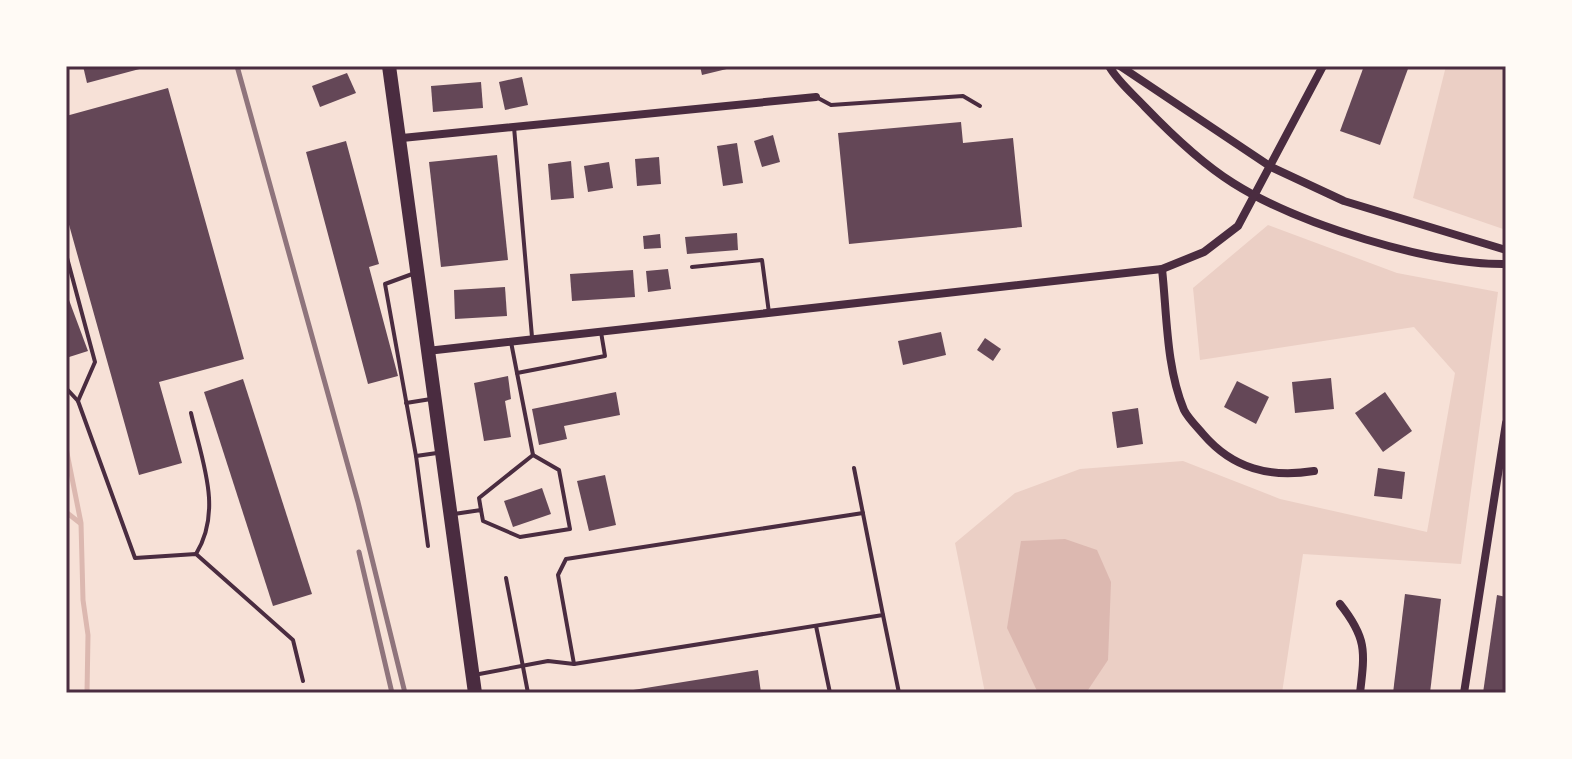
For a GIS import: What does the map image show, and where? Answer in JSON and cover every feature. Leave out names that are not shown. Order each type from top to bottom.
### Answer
[{"type":"main road","points":[[389,66],[402,138],[448,515],[475,693]]},
{"type":"street","points":[[1109,66],[1175,137],[1233,184],[1311,220],[1355,235],[1443,256],[1506,264]]},
{"type":"street","points":[[1120,66],[1271,167],[1344,201],[1506,250]]},
{"type":"street","points":[[427,351],[1162,269],[1204,252],[1238,226],[1323,66]]},
{"type":"street","points":[[402,138],[816,97]]},
{"type":"street","points":[[1162,269],[1170,350],[1185,412],[1217,449],[1237,464],[1286,475],[1314,471]]},
{"type":"street","points":[[1464,693],[1506,423]]},
{"type":"street","points":[[1340,604],[1360,628],[1365,652],[1360,693]]},
{"type":"lane","points":[[816,97],[831,105],[963,96],[980,106]]},
{"type":"lane","points":[[514,127],[532,339]]},
{"type":"lane","points":[[66,254],[95,362],[78,401]]},
{"type":"lane","points":[[692,267],[762,260],[769,313]]},
{"type":"lane","points":[[417,272],[385,284],[416,456],[428,546]]},
{"type":"lane","points":[[517,373],[605,356],[601,332]]},
{"type":"lane","points":[[511,342],[533,455],[559,470],[570,529],[520,537],[483,521],[479,498],[533,455]]},
{"type":"lane","points":[[66,388],[78,401],[135,558],[196,554],[293,640],[303,681]]},
{"type":"lane","points":[[406,403],[433,398]]},
{"type":"lane","points":[[191,413],[211,505],[208,535],[196,554]]},
{"type":"lane","points":[[416,456],[440,453]]},
{"type":"lane","points":[[854,468],[899,693]]},
{"type":"lane","points":[[448,515],[481,510]]},
{"type":"lane","points":[[574,664],[558,575],[566,559],[863,513]]},
{"type":"lane","points":[[506,578],[528,693]]},
{"type":"lane","points":[[472,676],[548,661],[574,664],[883,615]]},
{"type":"lane","points":[[816,626],[830,693]]},
{"type":"shaded area","points":[[1446,66],[1506,66],[1506,230],[1413,198]]},
{"type":"shaded area","points":[[1268,225],[1397,273],[1498,292],[1461,564],[1303,554],[1282,693],[985,693],[955,543],[1015,493],[1080,469],[1183,461],[1280,499],[1427,532],[1455,373],[1414,327],[1200,360],[1193,288]]},
{"type":"shaded area","points":[[1065,539],[1097,550],[1111,582],[1108,660],[1086,693],[1038,693],[1007,628],[1021,541]]},
{"type":"building","points":[[83,66],[147,66],[147,67],[87,83]]},
{"type":"building","points":[[700,66],[734,66],[735,67],[702,75]]},
{"type":"building","points":[[1364,66],[1409,66],[1380,145],[1340,131]]},
{"type":"building","points":[[347,73],[356,93],[320,107],[312,86]]},
{"type":"building","points":[[522,77],[528,105],[505,110],[499,82]]},
{"type":"building","points":[[481,82],[483,108],[433,112],[431,86]]},
{"type":"building","points":[[168,88],[244,359],[159,382],[182,463],[139,475],[66,214],[66,116]]},
{"type":"building","points":[[961,122],[963,143],[1013,138],[1022,227],[849,244],[838,133]]},
{"type":"building","points":[[773,135],[780,162],[762,167],[754,141]]},
{"type":"building","points":[[346,141],[379,264],[369,267],[398,376],[368,384],[306,152]]},
{"type":"building","points":[[737,143],[743,183],[723,186],[717,146]]},
{"type":"building","points":[[497,155],[508,260],[441,267],[429,162]]},
{"type":"building","points":[[659,157],[661,184],[637,186],[635,159]]},
{"type":"building","points":[[571,161],[574,198],[551,200],[548,164]]},
{"type":"building","points":[[609,162],[613,188],[588,192],[584,166]]},
{"type":"building","points":[[737,233],[738,250],[687,254],[685,237]]},
{"type":"building","points":[[660,234],[661,248],[644,249],[643,236]]},
{"type":"building","points":[[668,269],[671,289],[648,292],[646,271]]},
{"type":"building","points":[[633,270],[635,297],[572,301],[570,274]]},
{"type":"building","points":[[505,287],[507,316],[455,319],[454,290]]},
{"type":"building","points":[[66,292],[88,351],[66,358]]},
{"type":"building","points":[[941,332],[946,355],[903,365],[898,341]]},
{"type":"building","points":[[985,338],[1001,349],[993,361],[977,350]]},
{"type":"building","points":[[508,376],[511,399],[505,401],[511,437],[484,441],[474,383]]},
{"type":"building","points":[[1331,378],[1334,409],[1295,413],[1292,382]]},
{"type":"building","points":[[243,379],[312,594],[273,606],[204,392]]},
{"type":"building","points":[[1237,381],[1269,397],[1256,424],[1224,407]]},
{"type":"building","points":[[616,392],[620,415],[564,426],[567,439],[539,445],[532,409]]},
{"type":"building","points":[[1385,392],[1412,431],[1383,452],[1355,413]]},
{"type":"building","points":[[1138,408],[1143,444],[1117,448],[1112,412]]},
{"type":"building","points":[[1378,468],[1405,472],[1402,499],[1374,496]]},
{"type":"building","points":[[605,475],[616,525],[589,531],[577,481]]},
{"type":"building","points":[[542,488],[551,514],[513,527],[504,501]]},
{"type":"building","points":[[1405,594],[1441,599],[1430,693],[1393,693]]},
{"type":"building","points":[[1497,595],[1506,597],[1506,693],[1483,693]]},
{"type":"building","points":[[758,670],[761,693],[627,693],[627,691]]},
{"type":"waterway","points":[[66,448],[81,523],[83,600],[88,635],[87,693]]},
{"type":"waterway","points":[[66,512],[80,523]]},
{"type":"railway","points":[[237,66],[358,502],[405,693]]},
{"type":"railway","points":[[359,552],[392,693]]}]
